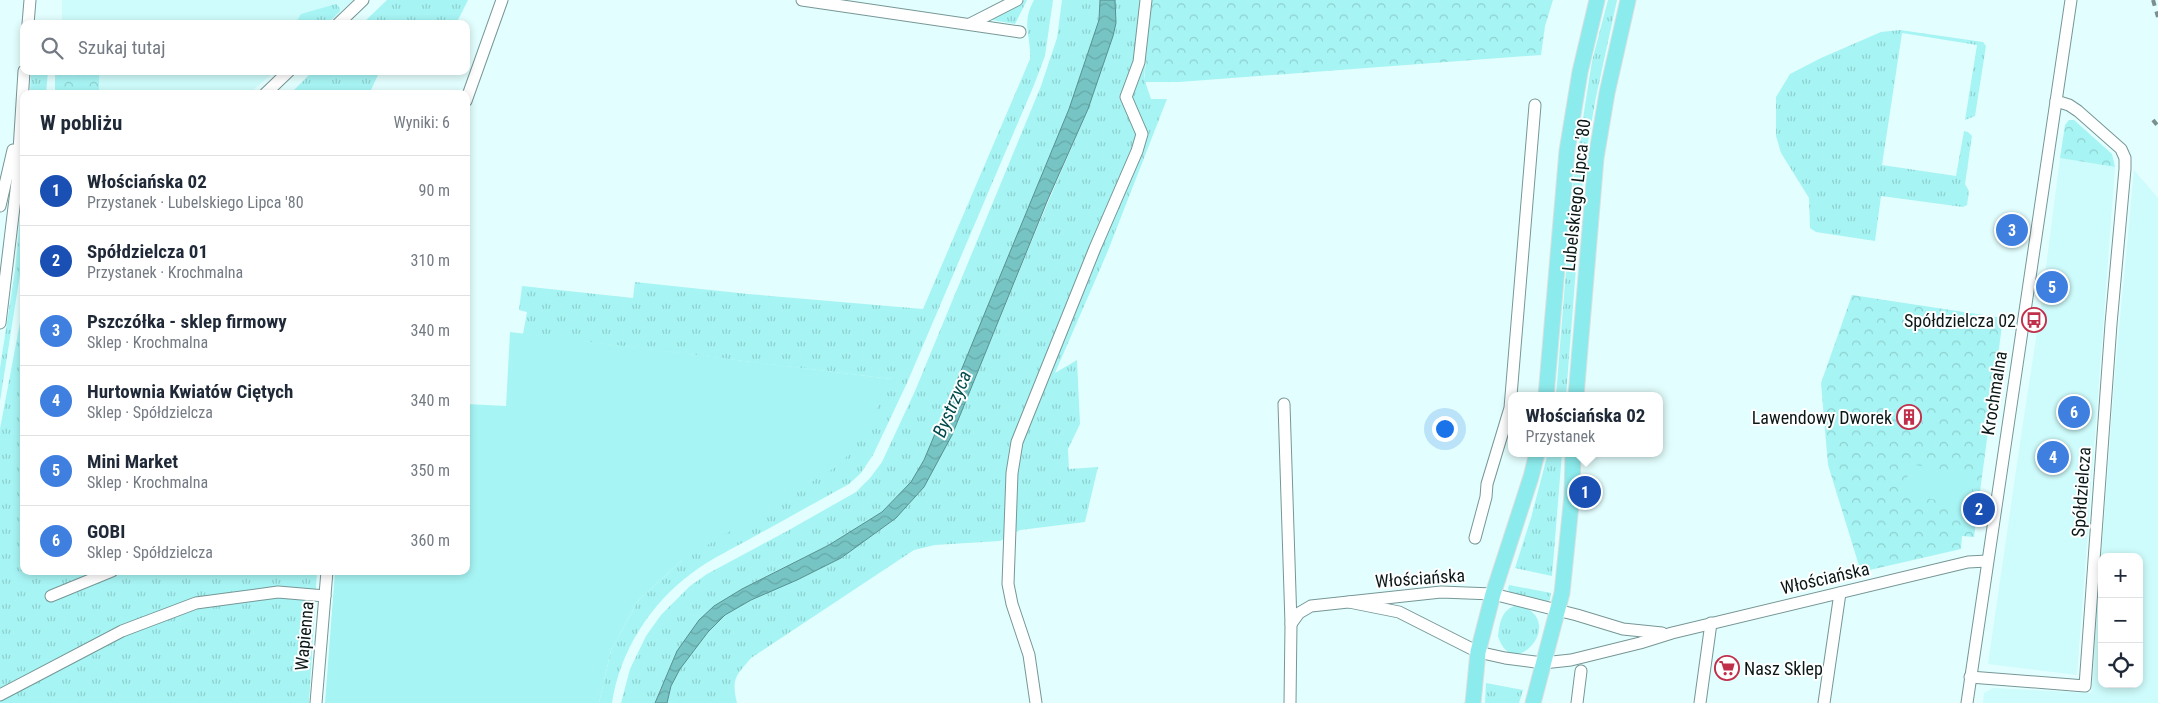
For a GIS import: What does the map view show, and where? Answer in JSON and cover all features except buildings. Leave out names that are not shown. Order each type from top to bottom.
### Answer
[{"type":"main road","name":"Lubelskiego Lipca '80","points":[[1546,392],[1567,151],[1580,72],[1597,0]]},
{"type":"main road","name":"Lubelskiego Lipca '80","points":[[1576,392],[1596,158],[1607,92],[1628,0]]},
{"type":"main road","points":[[1473,703],[1478,652],[1493,594],[1536,457]]},
{"type":"main road","points":[[1533,703],[1558,610],[1567,550],[1573,457]]},
{"type":"street","points":[[28,20],[30,0]]},
{"type":"street","points":[[342,20],[363,0]]},
{"type":"street","points":[[470,90],[502,0]]},
{"type":"street","points":[[802,0],[1020,32]]},
{"type":"street","points":[[970,24],[1017,0]]},
{"type":"street","points":[[1036,703],[1029,655],[1012,604],[1008,584],[1012,473],[1017,442],[1033,400],[1137,151],[1142,134],[1126,97],[1138,62],[1146,0]]},
{"type":"street","name":"Krochmalna","points":[[1966,703],[2071,0]]},
{"type":"street","points":[[23,90],[24,75]]},
{"type":"street","points":[[269,90],[285,75]]},
{"type":"street","name":"Spółdzielcza","points":[[1970,677],[2085,686],[2125,158],[2121,149],[2078,111],[2069,105],[2056,101]]},
{"type":"street","points":[[1511,392],[1535,105]]},
{"type":"street","points":[[0,206],[20,127]]},
{"type":"street","points":[[0,323],[13,221],[20,142]]},
{"type":"street","points":[[1284,404],[1291,624],[1290,703]]},
{"type":"street","points":[[1475,538],[1486,497],[1487,484],[1508,415]]},
{"type":"street","name":"Włościańska","points":[[1349,602],[1399,612],[1478,652],[1543,663],[1571,660],[1711,623],[1968,562],[1987,561]]},
{"type":"street","points":[[51,596],[102,575]]},
{"type":"street","name":"Wapienna","points":[[316,703],[327,575]]},
{"type":"street","points":[[0,695],[122,631],[196,603],[278,592],[325,596]]},
{"type":"street","name":"Włościańska","points":[[1291,624],[1299,614],[1311,606],[1441,592],[1493,594],[1623,629],[1672,633]]},
{"type":"street","points":[[1824,703],[1840,593]]},
{"type":"street","points":[[1700,703],[1711,623]]},
{"type":"street","points":[[1577,703],[1581,670]]},
{"type":"shaded area","points":[[62,0],[353,0],[332,20],[62,20]]},
{"type":"shaded area","points":[[59,75],[271,75],[253,90],[58,90]]},
{"type":"shaded area","points":[[2060,158],[2115,167],[2077,675],[1988,664],[2041,306]]},
{"type":"shaded area","points":[[2134,170],[2158,198],[2158,703],[1983,703],[1984,693],[1993,688],[2091,693],[2098,600],[2098,688],[2143,688],[2143,553],[2102,553],[2115,373]]},
{"type":"green space","points":[[387,0],[468,0],[458,20],[366,20]]},
{"type":"green space","points":[[1027,0],[1015,24],[986,19]]},
{"type":"green space","points":[[1034,0],[1053,0],[1045,56],[907,383],[873,455],[861,473],[849,484],[715,558],[677,585],[650,614],[639,630],[622,665],[612,703],[599,703],[611,650],[638,601],[681,561],[891,379],[523,334],[527,312],[519,310],[522,286],[633,298],[635,282],[923,309],[1030,59],[1027,22]]},
{"type":"green space","points":[[1062,0],[1100,0],[1099,20],[1069,109],[924,460],[911,482],[882,512],[829,545],[742,589],[660,689],[655,703],[621,703],[630,669],[646,636],[661,615],[690,586],[707,574],[856,492],[882,462],[915,391],[1041,86],[1057,38]]},
{"type":"green space","points":[[1115,0],[1151,0],[1144,78],[1151,99],[1167,99],[1107,253],[1055,373],[1077,360],[1080,424],[1068,449],[1069,469],[1098,467],[1085,522],[1020,530],[1000,541],[935,545],[914,550],[751,658],[736,678],[737,703],[667,703],[671,686],[680,669],[708,632],[725,615],[751,600],[841,558],[896,518],[924,487],[952,435],[1088,109],[1113,36]]},
{"type":"green space","points":[[1151,0],[1553,0],[1545,26],[1541,55],[1179,82],[1144,82]]},
{"type":"green space","points":[[1608,0],[1617,0],[1596,97],[1584,165],[1566,392],[1556,392],[1573,182],[1592,61]]},
{"type":"green space","points":[[336,4],[340,11],[331,20],[297,20],[301,14]]},
{"type":"green space","points":[[1900,30],[1983,42],[1986,46],[1975,116],[1965,120],[1977,45],[1902,33],[1882,165],[1956,176],[1964,131],[1968,132],[1972,136],[1965,184],[1969,191],[1967,205],[1963,207],[1881,196],[1875,241],[1816,232],[1810,228],[1809,198],[1781,153],[1776,136],[1776,97],[1790,74],[1821,58],[1881,32]]},
{"type":"green space","points":[[31,75],[48,75],[46,90],[30,90]]},
{"type":"green space","points":[[55,75],[99,75],[99,90],[55,90]]},
{"type":"green space","points":[[309,75],[378,75],[371,90],[294,90]]},
{"type":"green space","points":[[2069,120],[2074,120],[2112,154],[2115,167],[2060,158],[2065,125]]},
{"type":"green space","points":[[20,219],[20,274],[0,401],[0,368],[15,270]]},
{"type":"green space","points":[[1852,295],[2003,318],[1974,537],[1962,536],[1961,549],[1861,572],[1828,465],[1821,383]]},
{"type":"green space","points":[[20,322],[20,575],[317,575],[309,703],[0,703],[0,429]]},
{"type":"green space","points":[[510,332],[891,379],[866,430],[841,464],[681,561],[638,601],[611,650],[599,703],[325,703],[335,575],[470,575],[470,404],[506,406]]},
{"type":"green space","points":[[1547,457],[1562,457],[1552,576],[1515,568],[1531,518]]},
{"type":"green space","points":[[1910,464],[1975,476],[1969,506],[1904,494]]},
{"type":"green space","points":[[1509,585],[1551,593],[1550,600],[1545,602],[1510,593]]},
{"type":"green space","points":[[1517,605],[1532,612],[1538,622],[1538,633],[1533,644],[1525,651],[1515,654],[1505,650],[1498,636],[1504,613]]},
{"type":"green space","points":[[1486,683],[1523,690],[1519,703],[1485,703]]},
{"type":"water","name":"Bystrzyca","points":[[1100,0],[1115,0],[1116,23],[1088,109],[1048,199],[952,435],[924,487],[896,518],[841,558],[751,600],[725,615],[708,632],[680,669],[671,686],[667,703],[655,703],[677,651],[699,620],[714,606],[742,589],[829,545],[882,512],[911,482],[924,460],[1069,109],[1099,20]]},
{"type":"railway","points":[[2153,0],[2158,17]]},
{"type":"railway","points":[[2153,120],[2158,126]]},
{"type":"place","name":"Pszczółka - sklep firmowy","points":[[2012,230]]},
{"type":"place","name":"Mini Market","points":[[2052,287]]},
{"type":"place","name":"Spółdzielcza 02","points":[[2034,320]]},
{"type":"place","name":"GOBI","points":[[2074,412]]},
{"type":"place","name":"Lawendowy Dworek","points":[[1909,417]]},
{"type":"place","name":"Hurtownia Kwiatów Ciętych","points":[[2053,457]]},
{"type":"place","name":"Włościańska 02","points":[[1585,492]]},
{"type":"place","name":"Spółdzielcza 01","points":[[1979,509]]},
{"type":"place","name":"Nasz Sklep","points":[[1727,668]]}]
